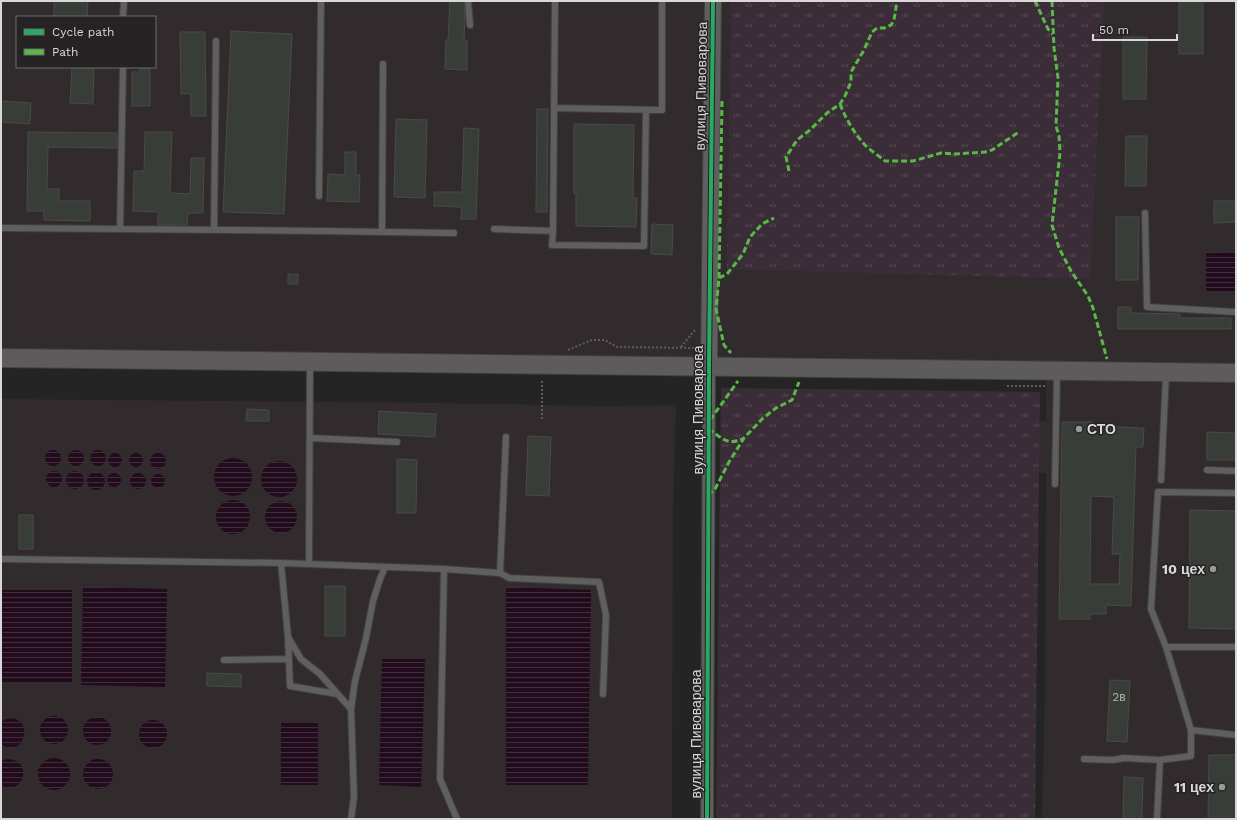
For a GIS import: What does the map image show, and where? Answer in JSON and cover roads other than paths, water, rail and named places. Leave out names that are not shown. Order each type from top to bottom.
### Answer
[{"type":"main road","points":[[1,358],[1236,373]]},
{"type":"street","name":"вулиця Пивоварова","points":[[707,819],[709,366],[713,1]]},
{"type":"lane","points":[[123,16],[124,1]]},
{"type":"lane","points":[[318,196],[321,1]]},
{"type":"lane","points":[[468,1],[470,25]]},
{"type":"lane","points":[[555,1],[552,245],[644,246],[646,110]]},
{"type":"lane","points":[[554,108],[662,110],[662,1]]},
{"type":"lane","points":[[214,230],[216,41]]},
{"type":"lane","points":[[382,232],[383,64]]},
{"type":"lane","points":[[120,229],[123,68]]},
{"type":"lane","points":[[1145,213],[1147,307],[1236,312]]},
{"type":"lane","points":[[1,228],[454,233]]},
{"type":"lane","points":[[494,229],[553,231]]},
{"type":"lane","points":[[309,564],[310,361]]},
{"type":"lane","points":[[1055,484],[1057,370]]},
{"type":"lane","points":[[1161,480],[1166,372]]},
{"type":"lane","points":[[500,572],[506,437]]},
{"type":"lane","points":[[310,438],[397,442]]},
{"type":"lane","points":[[1207,470],[1236,471]]},
{"type":"lane","points":[[1084,759],[1113,760],[1124,758],[1160,760],[1191,756],[1191,730],[1166,647],[1150,609],[1158,492],[1236,493]]},
{"type":"lane","points":[[1,559],[281,563],[444,569],[500,572],[510,578],[599,582],[606,615],[603,694]]},
{"type":"lane","points":[[281,563],[288,637],[290,686],[337,694]]},
{"type":"lane","points":[[351,819],[354,797],[351,710],[355,681],[374,601],[385,567]]},
{"type":"lane","points":[[444,569],[440,779],[457,819]]},
{"type":"lane","points":[[288,637],[301,659],[320,674],[351,710]]},
{"type":"lane","points":[[1166,647],[1236,648]]},
{"type":"lane","points":[[224,660],[289,660]]},
{"type":"lane","points":[[1191,730],[1236,735]]},
{"type":"lane","points":[[1157,819],[1160,760]]},
{"type":"place","name":"СТО","points":[[1079,429]]},
{"type":"place","name":"10 цех","points":[[1213,569]]},
{"type":"place","name":"11 цех","points":[[1222,787]]}]
